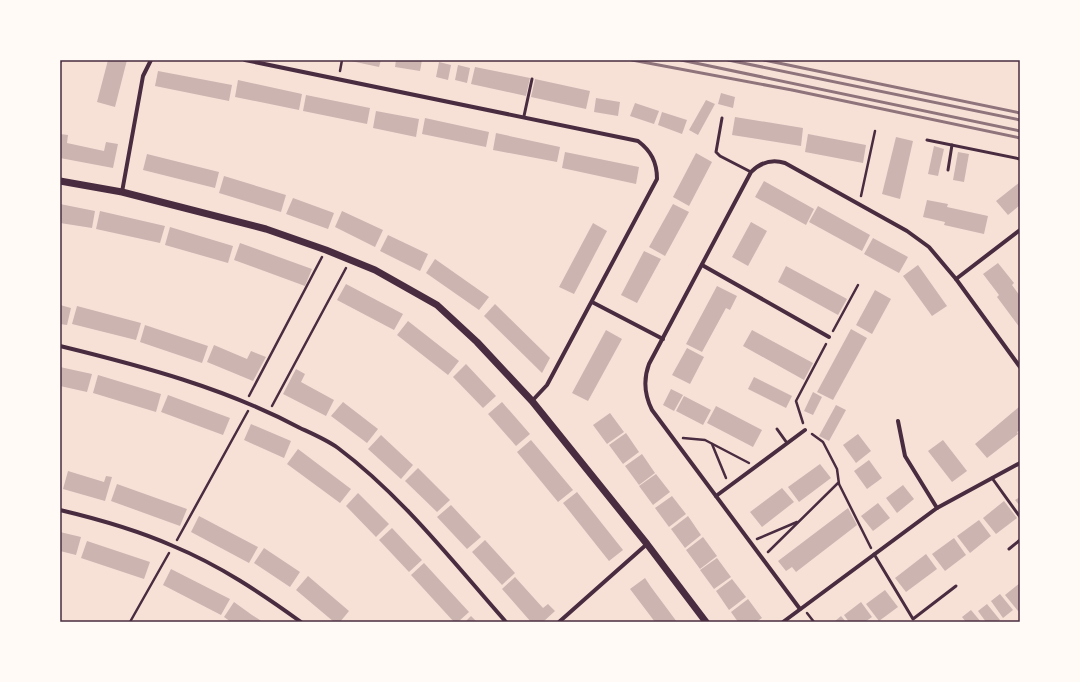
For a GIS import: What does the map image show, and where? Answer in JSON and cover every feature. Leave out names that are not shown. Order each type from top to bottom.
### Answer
[{"type":"street","points":[[122,192],[143,76],[151,60]]},
{"type":"street","points":[[245,60],[638,140],[648,150],[655,162],[657,179],[547,386],[532,401]]},
{"type":"street","points":[[800,609],[652,410],[646,395],[645,387],[646,371],[751,172],[769,161],[780,162],[907,231],[929,247],[956,279],[1020,367]]},
{"type":"street","points":[[60,181],[122,192],[266,229],[326,250],[375,270],[436,305],[476,342],[532,401],[647,544],[706,622]]},
{"type":"street","points":[[956,279],[1020,230]]},
{"type":"street","points":[[702,266],[829,337]]},
{"type":"street","points":[[592,302],[663,339]]},
{"type":"street","points":[[60,346],[136,365],[252,404],[269,411],[337,447],[373,478],[408,512],[506,622]]},
{"type":"street","points":[[898,421],[905,456],[937,508]]},
{"type":"street","points":[[716,496],[805,430]]},
{"type":"street","points":[[783,622],[937,508],[1020,463]]},
{"type":"street","points":[[60,510],[104,521],[173,546],[266,596],[301,622]]},
{"type":"street","points":[[559,622],[647,544]]},
{"type":"lane","points":[[524,116],[532,79]]},
{"type":"lane","points":[[722,118],[716,152],[720,156],[751,172]]},
{"type":"lane","points":[[927,140],[1020,159]]},
{"type":"lane","points":[[948,170],[952,145]]},
{"type":"lane","points":[[777,429],[787,443]]},
{"type":"lane","points":[[992,478],[1020,517]]},
{"type":"lane","points":[[1009,549],[1020,540]]},
{"type":"lane","points":[[874,554],[913,619],[956,586]]},
{"type":"path","points":[[860,205],[875,131]]},
{"type":"path","points":[[246,402],[326,250]]},
{"type":"path","points":[[269,411],[350,260]]},
{"type":"path","points":[[858,285],[796,401],[805,430],[823,442],[837,469],[838,482],[874,554]]},
{"type":"path","points":[[130,622],[252,404]]},
{"type":"path","points":[[673,438],[705,440],[756,466]]},
{"type":"path","points":[[712,444],[729,486]]},
{"type":"path","points":[[762,558],[838,482]]},
{"type":"path","points":[[750,542],[799,521]]},
{"type":"building","points":[[108,60],[127,60],[115,107],[97,102]]},
{"type":"building","points":[[346,60],[381,60],[379,67]]},
{"type":"building","points":[[396,60],[422,60],[420,71],[395,67]]},
{"type":"building","points":[[439,62],[451,65],[448,80],[436,77]]},
{"type":"building","points":[[458,65],[470,68],[467,83],[455,80]]},
{"type":"building","points":[[475,67],[530,78],[526,96],[471,84]]},
{"type":"building","points":[[158,71],[232,85],[229,101],[155,86]]},
{"type":"building","points":[[535,79],[590,91],[586,109],[531,97]]},
{"type":"building","points":[[238,80],[302,94],[299,110],[235,97]]},
{"type":"building","points":[[721,93],[735,97],[733,108],[718,104]]},
{"type":"building","points":[[306,95],[370,108],[367,124],[303,111]]},
{"type":"building","points":[[596,98],[620,102],[618,116],[594,112]]},
{"type":"building","points":[[706,100],[715,104],[698,135],[689,130]]},
{"type":"building","points":[[635,103],[659,111],[654,124],[630,116]]},
{"type":"building","points":[[376,111],[419,119],[416,137],[373,128]]},
{"type":"building","points":[[662,112],[687,120],[682,134],[658,125]]},
{"type":"building","points":[[735,117],[803,128],[801,146],[732,135]]},
{"type":"building","points":[[425,118],[489,132],[486,147],[422,134]]},
{"type":"building","points":[[496,133],[560,147],[557,162],[493,150]]},
{"type":"building","points":[[60,134],[68,135],[67,143],[104,151],[106,142],[118,144],[113,168],[60,158]]},
{"type":"building","points":[[808,134],[866,145],[863,163],[805,152]]},
{"type":"building","points":[[896,137],[913,141],[900,199],[882,194]]},
{"type":"building","points":[[934,146],[944,149],[938,176],[928,174]]},
{"type":"building","points":[[565,152],[639,167],[636,184],[562,168]]},
{"type":"building","points":[[958,152],[969,154],[964,182],[953,180]]},
{"type":"building","points":[[696,153],[712,162],[689,206],[673,197]]},
{"type":"building","points":[[147,154],[219,172],[215,188],[143,170]]},
{"type":"building","points":[[224,176],[286,195],[281,212],[219,193]]},
{"type":"building","points":[[764,181],[814,209],[806,225],[755,197]]},
{"type":"building","points":[[1020,182],[1020,205],[1008,215],[996,201]]},
{"type":"building","points":[[293,198],[334,213],[328,229],[286,214]]},
{"type":"building","points":[[927,200],[948,204],[947,207],[988,216],[984,234],[944,225],[945,222],[923,217]]},
{"type":"building","points":[[60,204],[95,211],[92,228],[60,223]]},
{"type":"building","points":[[673,204],[689,212],[665,256],[649,247]]},
{"type":"building","points":[[818,206],[870,235],[862,251],[809,222]]},
{"type":"building","points":[[100,211],[165,226],[160,243],[96,229]]},
{"type":"building","points":[[342,211],[383,230],[375,247],[335,227]]},
{"type":"building","points":[[751,222],[767,231],[748,266],[732,257]]},
{"type":"building","points":[[593,223],[607,231],[574,294],[559,287]]},
{"type":"building","points":[[170,227],[233,246],[228,263],[165,245]]},
{"type":"building","points":[[388,235],[428,254],[420,271],[380,251]]},
{"type":"building","points":[[873,238],[908,257],[899,273],[864,254]]},
{"type":"building","points":[[240,243],[312,269],[305,286],[234,260]]},
{"type":"building","points":[[644,251],[661,259],[637,303],[621,295]]},
{"type":"building","points":[[435,259],[489,297],[479,310],[426,273]]},
{"type":"building","points":[[998,263],[1014,283],[1012,285],[1020,296],[1020,328],[997,297],[999,295],[983,274]]},
{"type":"building","points":[[918,265],[947,306],[932,316],[903,276]]},
{"type":"building","points":[[786,266],[847,299],[838,315],[778,282]]},
{"type":"building","points":[[346,284],[403,314],[394,330],[337,300]]},
{"type":"building","points":[[717,286],[737,296],[730,310],[726,308],[702,352],[686,344]]},
{"type":"building","points":[[875,290],[891,299],[872,334],[856,325]]},
{"type":"building","points":[[495,304],[550,358],[542,373],[484,316]]},
{"type":"building","points":[[60,305],[71,308],[67,325],[60,324]]},
{"type":"building","points":[[77,306],[141,323],[136,340],[72,324]]},
{"type":"building","points":[[408,321],[459,361],[448,375],[397,335]]},
{"type":"building","points":[[145,325],[208,346],[202,363],[140,342]]},
{"type":"building","points":[[851,329],[867,338],[833,400],[817,392]]},
{"type":"building","points":[[606,330],[622,339],[588,401],[572,393]]},
{"type":"building","points":[[752,330],[813,363],[804,380],[743,346]]},
{"type":"building","points":[[214,345],[247,359],[251,351],[266,357],[253,381],[207,362]]},
{"type":"building","points":[[687,348],[704,357],[690,384],[672,375]]},
{"type":"building","points":[[466,364],[496,396],[483,408],[453,377]]},
{"type":"building","points":[[60,367],[92,374],[87,392],[60,386]]},
{"type":"building","points":[[296,369],[305,374],[301,382],[334,400],[326,416],[283,394]]},
{"type":"building","points":[[98,375],[161,394],[156,412],[93,393]]},
{"type":"building","points":[[754,377],[792,396],[786,408],[748,389]]},
{"type":"building","points":[[671,389],[683,395],[674,411],[663,405]]},
{"type":"building","points":[[813,392],[822,397],[813,415],[804,411]]},
{"type":"building","points":[[168,395],[230,418],[223,435],[161,412]]},
{"type":"building","points":[[684,396],[711,410],[703,425],[676,411]]},
{"type":"building","points":[[343,402],[378,429],[367,443],[331,416]]},
{"type":"building","points":[[502,402],[530,434],[516,446],[488,414]]},
{"type":"building","points":[[836,405],[846,410],[829,441],[819,436]]},
{"type":"building","points":[[716,406],[762,430],[753,447],[707,423]]},
{"type":"building","points":[[1020,406],[1020,430],[1017,432],[1018,434],[987,458],[975,444]]},
{"type":"building","points":[[610,413],[624,432],[607,444],[593,425]]},
{"type":"building","points":[[251,424],[291,441],[284,458],[244,440]]},
{"type":"building","points":[[626,433],[639,452],[623,464],[609,445]]},
{"type":"building","points":[[858,434],[871,451],[856,463],[843,445]]},
{"type":"building","points":[[381,435],[413,465],[401,479],[368,449]]},
{"type":"building","points":[[531,440],[573,490],[558,502],[517,452]]},
{"type":"building","points":[[943,440],[967,471],[952,482],[928,451]]},
{"type":"building","points":[[298,449],[351,489],[340,503],[287,464]]},
{"type":"building","points":[[642,454],[655,473],[639,485],[625,466]]},
{"type":"building","points":[[869,460],[882,478],[867,489],[854,471]]},
{"type":"building","points":[[820,464],[831,478],[799,502],[788,487]]},
{"type":"building","points":[[418,468],[450,500],[437,512],[405,481]]},
{"type":"building","points":[[68,471],[104,482],[106,476],[112,477],[105,501],[63,489]]},
{"type":"building","points":[[656,474],[670,492],[653,505],[639,486]]},
{"type":"building","points":[[117,484],[187,509],[180,526],[111,501]]},
{"type":"building","points":[[903,485],[914,499],[897,513],[886,498]]},
{"type":"building","points":[[782,488],[794,502],[762,527],[750,512]]},
{"type":"building","points":[[577,492],[623,550],[609,561],[563,503]]},
{"type":"building","points":[[358,493],[389,524],[376,537],[346,506]]},
{"type":"building","points":[[672,496],[686,514],[669,527],[655,508]]},
{"type":"building","points":[[1020,497],[1020,506],[1015,500]]},
{"type":"building","points":[[1004,501],[1017,518],[996,534],[983,518]]},
{"type":"building","points":[[878,503],[890,518],[873,531],[861,516]]},
{"type":"building","points":[[451,505],[481,537],[467,549],[437,517]]},
{"type":"building","points":[[848,508],[857,525],[796,572],[792,567],[786,571],[778,561]]},
{"type":"building","points":[[199,516],[258,547],[249,563],[191,532]]},
{"type":"building","points":[[688,516],[701,535],[685,548],[671,529]]},
{"type":"building","points":[[979,520],[991,536],[970,553],[957,536]]},
{"type":"building","points":[[392,528],[422,560],[409,572],[379,540]]},
{"type":"building","points":[[60,532],[81,537],[76,555],[60,551]]},
{"type":"building","points":[[703,537],[717,556],[700,569],[686,550]]},
{"type":"building","points":[[954,538],[966,555],[945,571],[932,554]]},
{"type":"building","points":[[485,540],[515,573],[502,585],[472,552]]},
{"type":"building","points":[[87,541],[150,562],[144,579],[81,558]]},
{"type":"building","points":[[264,548],[300,572],[290,587],[254,563]]},
{"type":"building","points":[[926,554],[937,569],[906,592],[895,578]]},
{"type":"building","points":[[717,558],[731,577],[714,589],[700,570]]},
{"type":"building","points":[[424,563],[469,612],[458,622],[454,622],[411,575]]},
{"type":"building","points":[[171,569],[230,599],[221,615],[163,585]]},
{"type":"building","points":[[308,576],[349,611],[340,622],[334,622],[296,590]]},
{"type":"building","points":[[515,577],[543,608],[548,604],[555,611],[543,622],[531,622],[502,589]]},
{"type":"building","points":[[645,578],[677,622],[655,622],[630,589]]},
{"type":"building","points":[[732,579],[746,597],[729,610],[716,591]]},
{"type":"building","points":[[1020,583],[1020,610],[1018,611],[1005,595]]},
{"type":"building","points":[[885,590],[898,607],[879,621],[866,604]]},
{"type":"building","points":[[1000,594],[1013,610],[1003,618],[991,601]]},
{"type":"building","points":[[748,599],[762,618],[756,622],[738,622],[731,612]]},
{"type":"building","points":[[234,602],[263,622],[231,622],[224,617]]},
{"type":"building","points":[[861,602],[872,617],[865,622],[849,622],[844,615]]},
{"type":"building","points":[[987,604],[1000,620],[997,622],[986,622],[978,611]]},
{"type":"building","points":[[971,610],[981,622],[966,622],[962,617]]},
{"type":"building","points":[[471,616],[477,622],[465,622]]},
{"type":"building","points":[[841,616],[846,622],[834,622]]},
{"type":"railway","points":[[632,60],[792,90],[1020,138]]},
{"type":"railway","points":[[681,60],[1020,131]]},
{"type":"railway","points":[[728,60],[1020,120]]},
{"type":"railway","points":[[764,60],[1020,113]]}]
